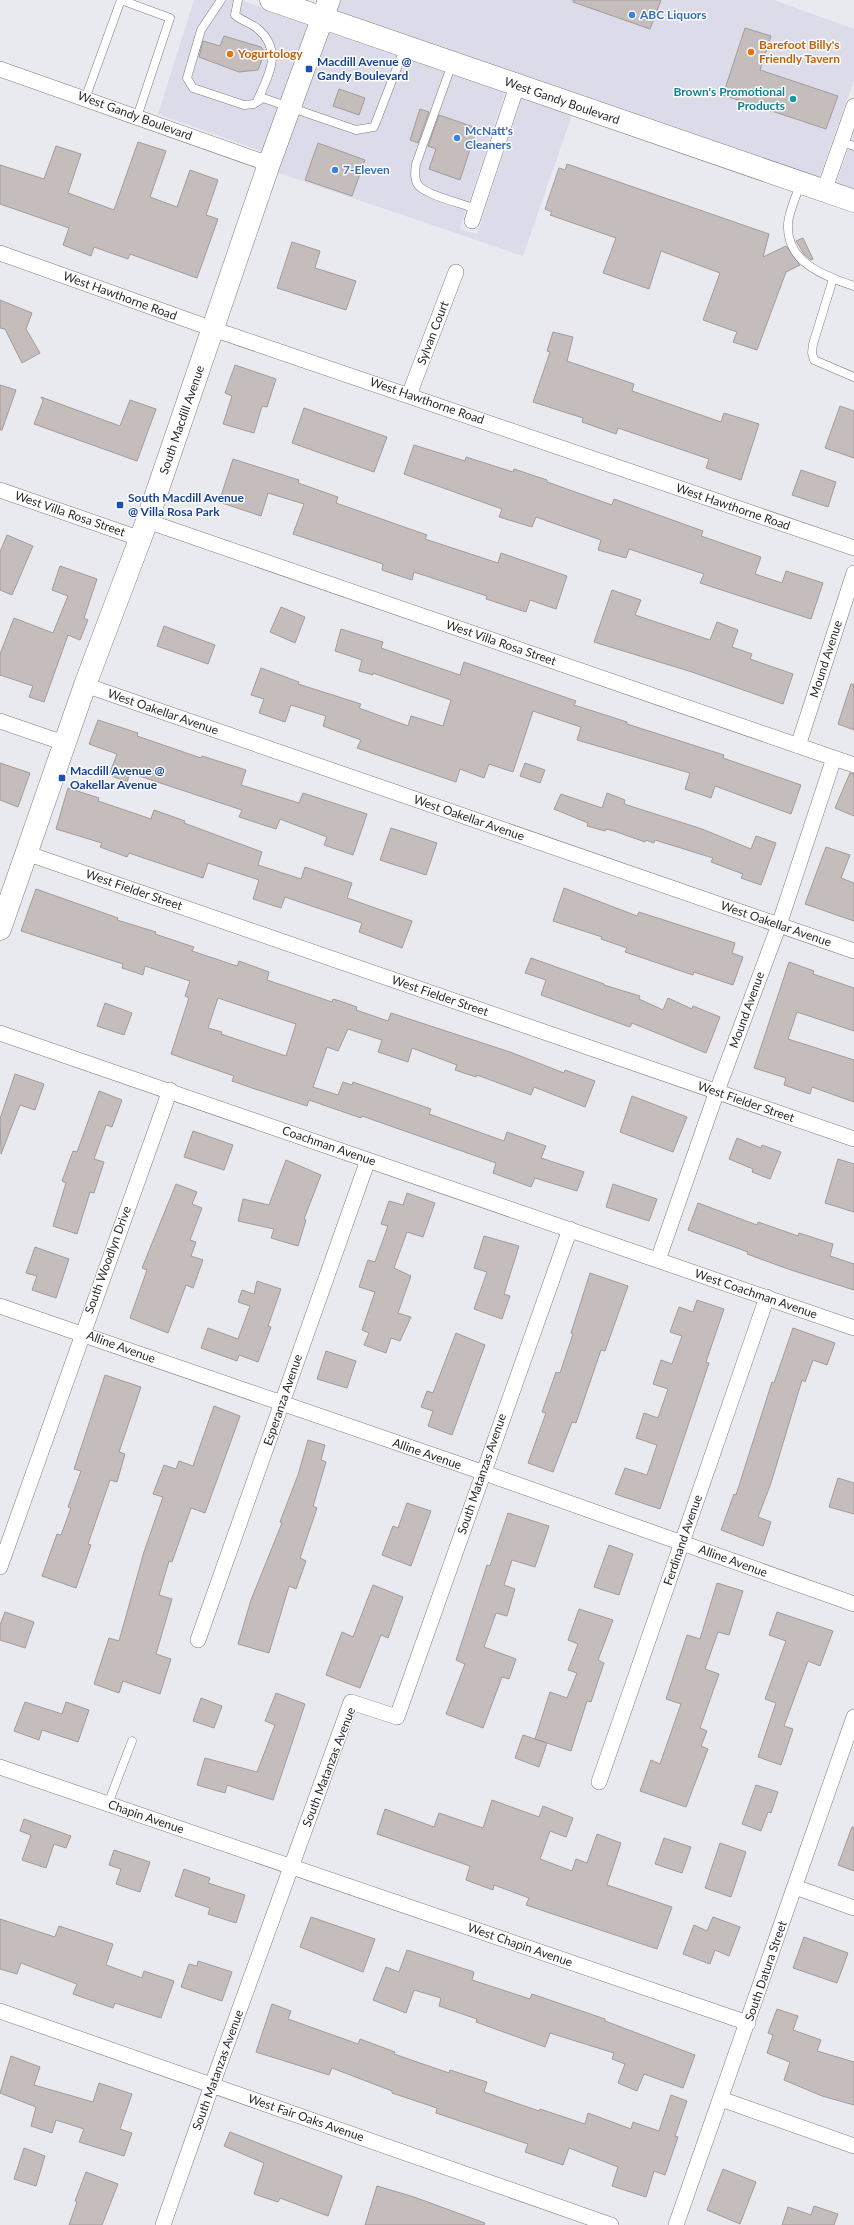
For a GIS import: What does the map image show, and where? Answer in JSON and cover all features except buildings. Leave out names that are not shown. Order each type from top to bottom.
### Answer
[{"type":"street","name":"West Gandy Boulevard","points":[[271,0],[325,9],[405,48],[854,201]]},
{"type":"street","name":"South Macdill Avenue","points":[[0,928],[64,743],[144,530],[269,164],[325,9]]},
{"type":"street","name":"West Gandy Boulevard","points":[[0,69],[269,164]]},
{"type":"street","points":[[474,215],[517,86]]},
{"type":"street","points":[[824,190],[848,144],[854,106]]},
{"type":"street","name":"West Hawthorne Road","points":[[0,253],[213,329],[854,548]]},
{"type":"street","name":"Sylvan Court","points":[[409,395],[456,272]]},
{"type":"street","name":"West Villa Rosa Street","points":[[0,490],[144,530],[854,765]]},
{"type":"street","name":"Mound Avenue","points":[[798,746],[854,573]]},
{"type":"street","name":"West Oakellar Avenue","points":[[85,685],[854,951]]},
{"type":"street","points":[[0,721],[64,743]]},
{"type":"street","name":"Mound Avenue","points":[[658,1260],[717,1091],[779,925],[834,758]]},
{"type":"street","name":"West Fielder Street","points":[[26,853],[854,1139]]},
{"type":"street","name":"Coachman Avenue","points":[[0,1033],[170,1090],[658,1260]]},
{"type":"street","name":"South Woodlyn Drive","points":[[0,1567],[82,1333],[170,1090]]},
{"type":"street","name":"Esperanza Avenue","points":[[198,1640],[368,1160]]},
{"type":"street","name":"South Matanzas Avenue","points":[[163,2225],[212,2085],[351,1702],[397,1717],[482,1472],[570,1229]]},
{"type":"street","name":"West Coachman Avenue","points":[[658,1260],[854,1328]]},
{"type":"street","name":"Ferdinand Avenue","points":[[599,1782],[767,1297]]},
{"type":"street","name":"Alline Avenue","points":[[0,1306],[482,1472],[854,1604]]},
{"type":"street","name":"South Datura Street","points":[[676,2225],[854,1717]]},
{"type":"street","name":"Chapin Avenue","points":[[0,1767],[292,1867]]},
{"type":"street","name":"West Chapin Avenue","points":[[292,1867],[748,2023]]},
{"type":"street","points":[[795,1887],[854,1908]]},
{"type":"street","name":"West Fair Oaks Avenue","points":[[0,2011],[611,2225]]},
{"type":"street","points":[[721,2099],[854,2146]]},
{"type":"lane","points":[[85,99],[120,0],[170,18],[137,117]]},
{"type":"lane","points":[[221,0],[206,21],[187,72],[188,83],[193,88],[244,105],[254,104],[258,99],[272,67],[272,48],[258,29],[235,15],[238,0]]},
{"type":"lane","points":[[258,99],[263,98],[290,106],[356,130],[374,127],[405,48]]},
{"type":"lane","points":[[452,63],[416,164],[415,177],[419,186],[474,215]]},
{"type":"lane","points":[[801,183],[791,212],[789,233],[792,245],[808,266],[821,274],[854,286]]},
{"type":"lane","points":[[833,279],[812,344],[812,353],[814,360],[822,365],[854,377]]},
{"type":"lane","points":[[108,1804],[132,1741]]},
{"type":"shaded area","points":[[194,0],[241,0],[310,25],[264,152],[158,114]]},
{"type":"shaded area","points":[[338,0],[774,0],[854,29],[854,80],[819,178],[334,12]]},
{"type":"shaded area","points":[[327,31],[505,92],[460,229],[477,234],[522,98],[572,115],[523,256],[276,172]]},
{"type":"shaded area","points":[[854,133],[854,190],[836,184]]},
{"type":"place","name":"ABC Liquors","points":[[632,15]]},
{"type":"place","name":"Barefoot Billy's Friendly Tavern","points":[[751,52]]},
{"type":"place","name":"Yogurtology","points":[[230,54]]},
{"type":"place","name":"Macdill Avenue @ Gandy Boulevard","points":[[309,69]]},
{"type":"place","name":"Brown's Promotional Products","points":[[793,99]]},
{"type":"place","name":"McNatt's Cleaners","points":[[457,138]]},
{"type":"place","name":"7-Eleven","points":[[335,170]]},
{"type":"place","name":"South Macdill Avenue @ Villa Rosa Park","points":[[120,505]]},
{"type":"place","name":"Macdill Avenue @ Oakellar Avenue","points":[[62,778]]}]
